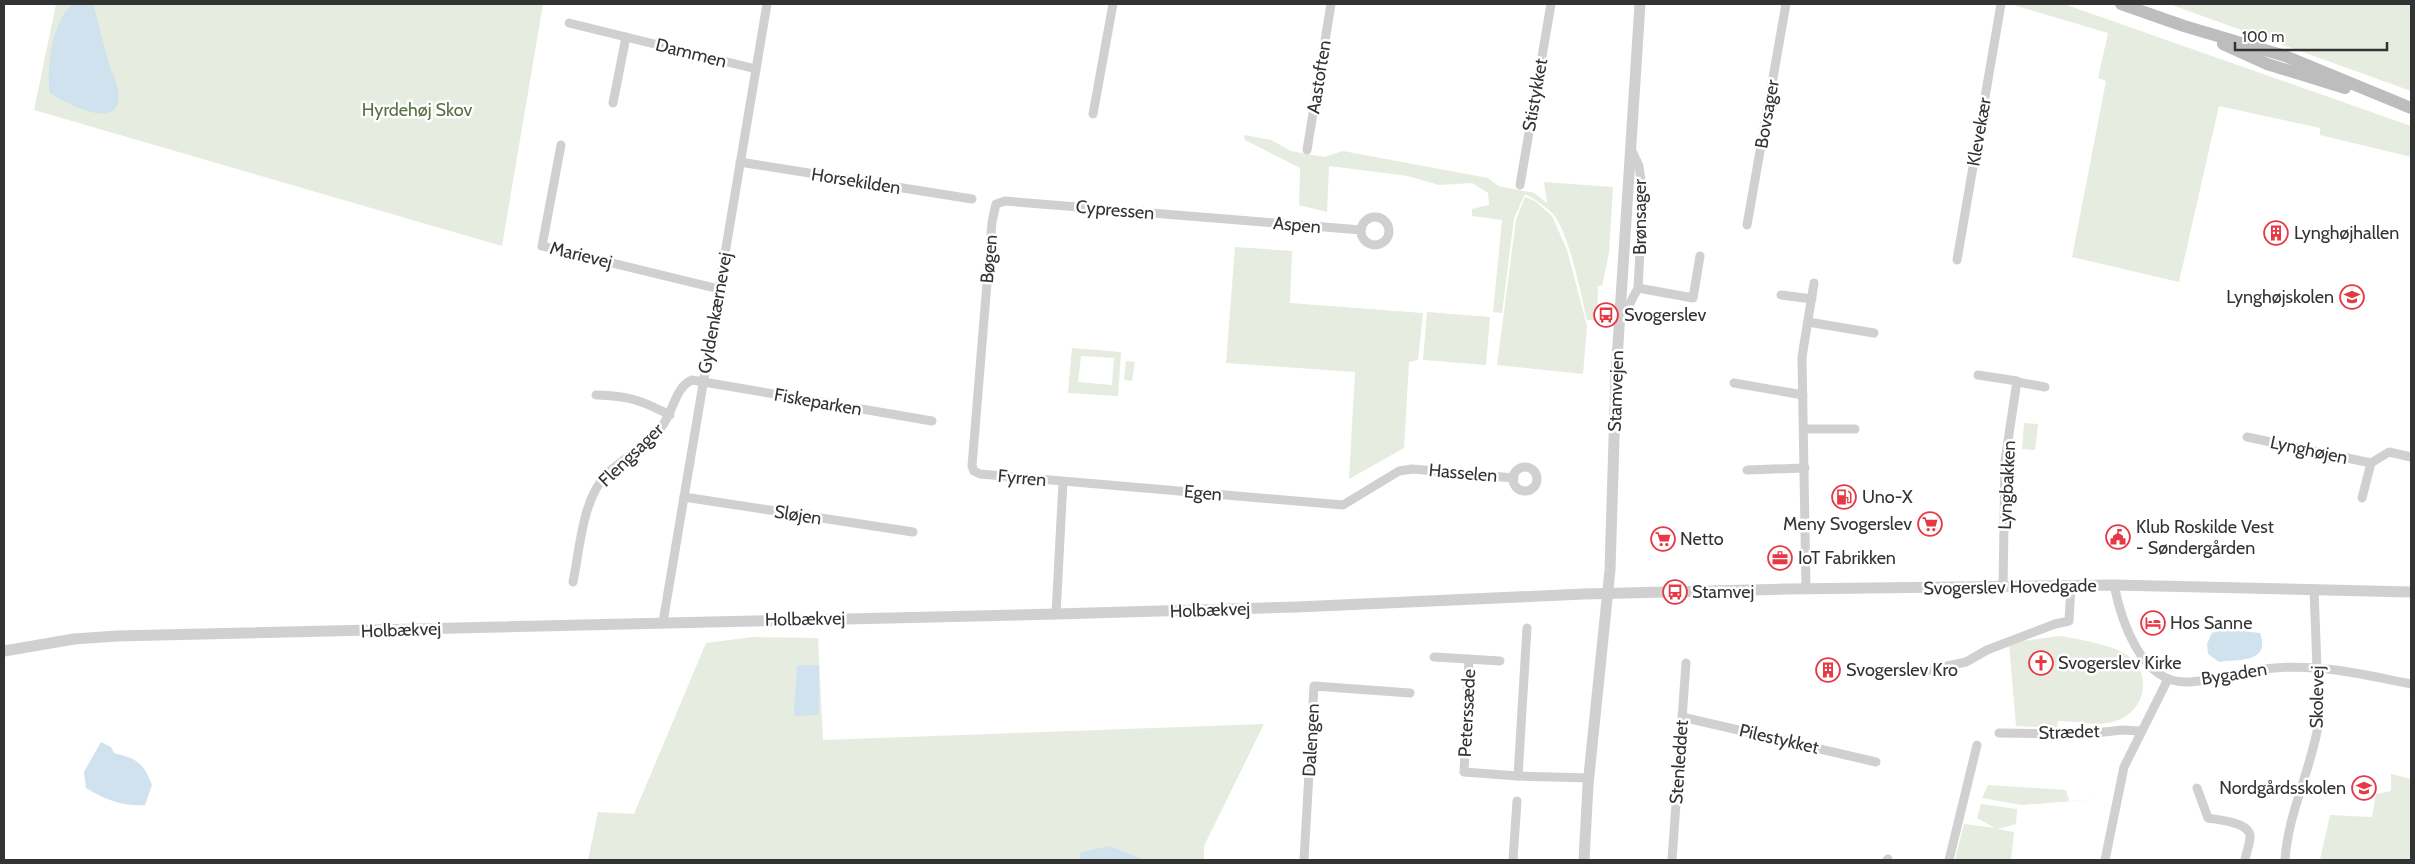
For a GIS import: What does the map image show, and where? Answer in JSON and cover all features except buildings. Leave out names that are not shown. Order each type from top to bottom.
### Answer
[{"type":"main road","points":[[2120,4],[2184,26],[2267,64],[2411,108]]},
{"type":"street","name":"Gyldenkærnevej","points":[[663,622],[767,4]]},
{"type":"street","points":[[1093,114],[1113,4]]},
{"type":"street","name":"Aastoften","points":[[1307,150],[1331,4]]},
{"type":"street","name":"Stistykket","points":[[1520,185],[1551,4]]},
{"type":"street","name":"Stamvejen","points":[[1584,860],[1589,778],[1608,594],[1619,324],[1640,4]]},
{"type":"street","name":"Bovsager","points":[[1747,225],[1786,4]]},
{"type":"street","name":"Klevekær","points":[[1957,260],[2001,4]]},
{"type":"street","name":"Dammen","points":[[569,23],[756,69]]},
{"type":"street","points":[[613,103],[626,37]]},
{"type":"street","name":"Marievej","points":[[561,145],[542,246],[719,288]]},
{"type":"street","name":"Brønsager","points":[[1619,324],[1638,288],[1643,195],[1639,166],[1630,148]]},
{"type":"street","name":"Horsekilden","points":[[740,162],[972,199]]},
{"type":"street","name":"Cypressen","points":[[996,204],[1004,201],[1234,220]]},
{"type":"street","name":"Bøgen","points":[[977,406],[992,222],[996,204]]},
{"type":"street","name":"Aspen","points":[[1234,220],[1361,230]]},
{"type":"street","points":[[1638,288],[1693,298],[1700,256]]},
{"type":"street","points":[[1806,589],[1802,357],[1814,284]]},
{"type":"street","points":[[1781,295],[1812,300]]},
{"type":"street","points":[[1808,322],[1874,333]]},
{"type":"street","points":[[1978,375],[2045,386]]},
{"type":"street","name":"Flengsager","points":[[573,582],[588,508],[594,490],[606,475],[661,428],[670,416],[681,388],[686,383],[692,380],[703,382]]},
{"type":"street","name":"Fiskeparken","points":[[703,382],[932,421]]},
{"type":"street","name":"Lyngbakken","points":[[2003,588],[2005,461],[2017,382]]},
{"type":"street","points":[[1734,383],[1803,395]]},
{"type":"street","name":"Flengsager","points":[[596,395],[624,396],[641,400],[670,416]]},
{"type":"street","name":"Fyrren","points":[[977,406],[972,466],[974,471],[980,474],[1063,482],[1056,614]]},
{"type":"street","points":[[1804,429],[1855,429]]},
{"type":"street","name":"Lynghøjen","points":[[2247,437],[2371,463],[2390,452],[2411,457]]},
{"type":"street","name":"Lynghøjen","points":[[2362,498],[2371,463]]},
{"type":"street","points":[[1747,470],[1805,468]]},
{"type":"street","name":"Hasselen","points":[[1343,505],[1398,470],[1412,469],[1514,478]]},
{"type":"street","name":"Egen","points":[[1063,482],[1343,505]]},
{"type":"street","name":"Sløjen","points":[[684,497],[913,532]]},
{"type":"street","points":[[2105,860],[2124,767],[2140,731],[2168,679],[2155,672],[2125,627],[2119,613],[2114,585]]},
{"type":"street","name":"Svogerslev Hovedgade","points":[[1608,594],[2114,585],[2411,592]]},
{"type":"street","points":[[1919,672],[1966,662],[1987,650],[2055,624],[2069,621],[2071,586]]},
{"type":"street","name":"Skolevej","points":[[2285,860],[2299,792],[2316,741],[2319,721],[2314,589]]},
{"type":"street","name":"Holbækvej","points":[[4,651],[74,639],[117,636],[1056,614],[1297,607],[1608,594]]},
{"type":"street","points":[[1527,628],[1518,776],[1589,778]]},
{"type":"street","name":"Peterssæde","points":[[1434,657],[1500,661]]},
{"type":"street","name":"Peterssæde","points":[[1469,659],[1464,772],[1518,776]]},
{"type":"street","name":"Stenleddet","points":[[1672,860],[1686,663]]},
{"type":"street","name":"Bygaden","points":[[2168,679],[2185,682],[2275,668],[2318,668],[2411,684]]},
{"type":"street","name":"Dalengen","points":[[1304,860],[1314,686],[1410,693]]},
{"type":"street","name":"Pilestykket","points":[[1682,717],[1876,762]]},
{"type":"street","name":"Strædet","points":[[1999,733],[2086,734],[2122,730],[2140,731]]},
{"type":"street","points":[[1949,860],[1977,745]]},
{"type":"street","points":[[2198,788],[2208,818],[2243,826],[2248,831],[2250,838],[2245,860]]},
{"type":"street","points":[[1513,860],[1517,801]]},
{"type":"green space","name":"Hyrdehøj Skov","points":[[56,4],[543,4],[502,246],[34,110]]},
{"type":"green space","points":[[2010,4],[2064,4],[2411,126],[2411,157],[2320,135],[2320,128],[2219,106],[2179,282],[2072,257],[2106,81],[2098,78],[2108,33]]},
{"type":"green space","points":[[2169,4],[2411,4],[2411,91]]},
{"type":"green space","points":[[1244,135],[1271,140],[1291,151],[1324,157],[1343,151],[1488,178],[1498,186],[1534,193],[1547,203],[1544,182],[1613,187],[1609,253],[1602,286],[1598,286],[1597,320],[1587,320],[1574,264],[1559,223],[1547,208],[1525,194],[1514,218],[1502,313],[1493,312],[1502,220],[1472,216],[1472,209],[1489,205],[1488,193],[1472,183],[1439,185],[1408,176],[1329,166],[1327,212],[1299,205],[1300,168],[1245,140]]},
{"type":"green space","points":[[1525,197],[1535,201],[1552,216],[1567,250],[1587,326],[1583,374],[1497,365],[1516,220]]},
{"type":"green space","points":[[1235,247],[1292,251],[1290,303],[1423,313],[1418,360],[1409,362],[1404,448],[1349,479],[1355,372],[1226,363]]},
{"type":"green space","points":[[1427,312],[1490,317],[1486,365],[1423,360]]},
{"type":"green space","points":[[1072,348],[1121,352],[1118,396],[1068,393]],"holes":[[[1081,356],[1114,358],[1112,385],[1078,382]]]},
{"type":"green space","points":[[1126,361],[1135,362],[1132,381],[1124,380]]},
{"type":"green space","points":[[2024,423],[2038,424],[2035,450],[2022,449]]},
{"type":"green space","points":[[2060,636],[2113,648],[2121,651],[2136,663],[2143,683],[2142,693],[2132,711],[2123,718],[2106,723],[2058,721],[2057,728],[2016,726],[2009,643]]},
{"type":"green space","points":[[753,637],[818,638],[823,740],[1264,724],[1204,846],[1204,860],[588,860],[598,812],[634,814],[706,643]]},
{"type":"green space","points":[[2391,774],[2411,779],[2411,860],[2320,860],[2330,815],[2372,817],[2376,794],[2391,791]]},
{"type":"green space","points":[[1988,785],[2066,790],[2069,801],[2100,799],[2021,805],[1982,798]]},
{"type":"green space","points":[[1981,804],[2017,809],[2016,824],[1998,829],[2014,832],[2011,860],[1955,860],[1964,824],[1995,828],[1977,818]]},
{"type":"water","points":[[73,4],[93,4],[119,97],[114,110],[107,113],[86,111],[50,93],[50,59],[55,33],[66,11]]},
{"type":"water","points":[[2227,629],[2260,633],[2261,650],[2251,658],[2219,662],[2208,654],[2207,644],[2212,633]]},
{"type":"water","points":[[819,665],[819,715],[795,716],[797,666]]},
{"type":"water","points":[[101,742],[111,747],[114,753],[134,760],[146,771],[152,785],[145,805],[129,805],[114,801],[99,796],[86,788],[84,772]]},
{"type":"water","points":[[1109,846],[1142,860],[1079,860],[1081,852]]},
{"type":"place","name":"Lynghøjhallen","points":[[2276,233]]},
{"type":"place","name":"Lynghøjskolen","points":[[2352,297]]},
{"type":"place","name":"Svogerslev","points":[[1606,315]]},
{"type":"place","name":"Uno-X","points":[[1844,497]]},
{"type":"place","name":"Meny Svogerslev","points":[[1930,524]]},
{"type":"place","name":"Klub Roskilde Vest - Søndergården","points":[[2118,537]]},
{"type":"place","name":"Netto","points":[[1663,539]]},
{"type":"place","name":"IoT Fabrikken","points":[[1780,558]]},
{"type":"place","name":"Stamvej","points":[[1675,592]]},
{"type":"place","name":"Hos Sanne","points":[[2153,623]]},
{"type":"place","name":"Svogerslev Kirke","points":[[2041,663]]},
{"type":"place","name":"Svogerslev Kro","points":[[1828,670]]},
{"type":"place","name":"Nordgårdsskolen","points":[[2364,788]]}]
